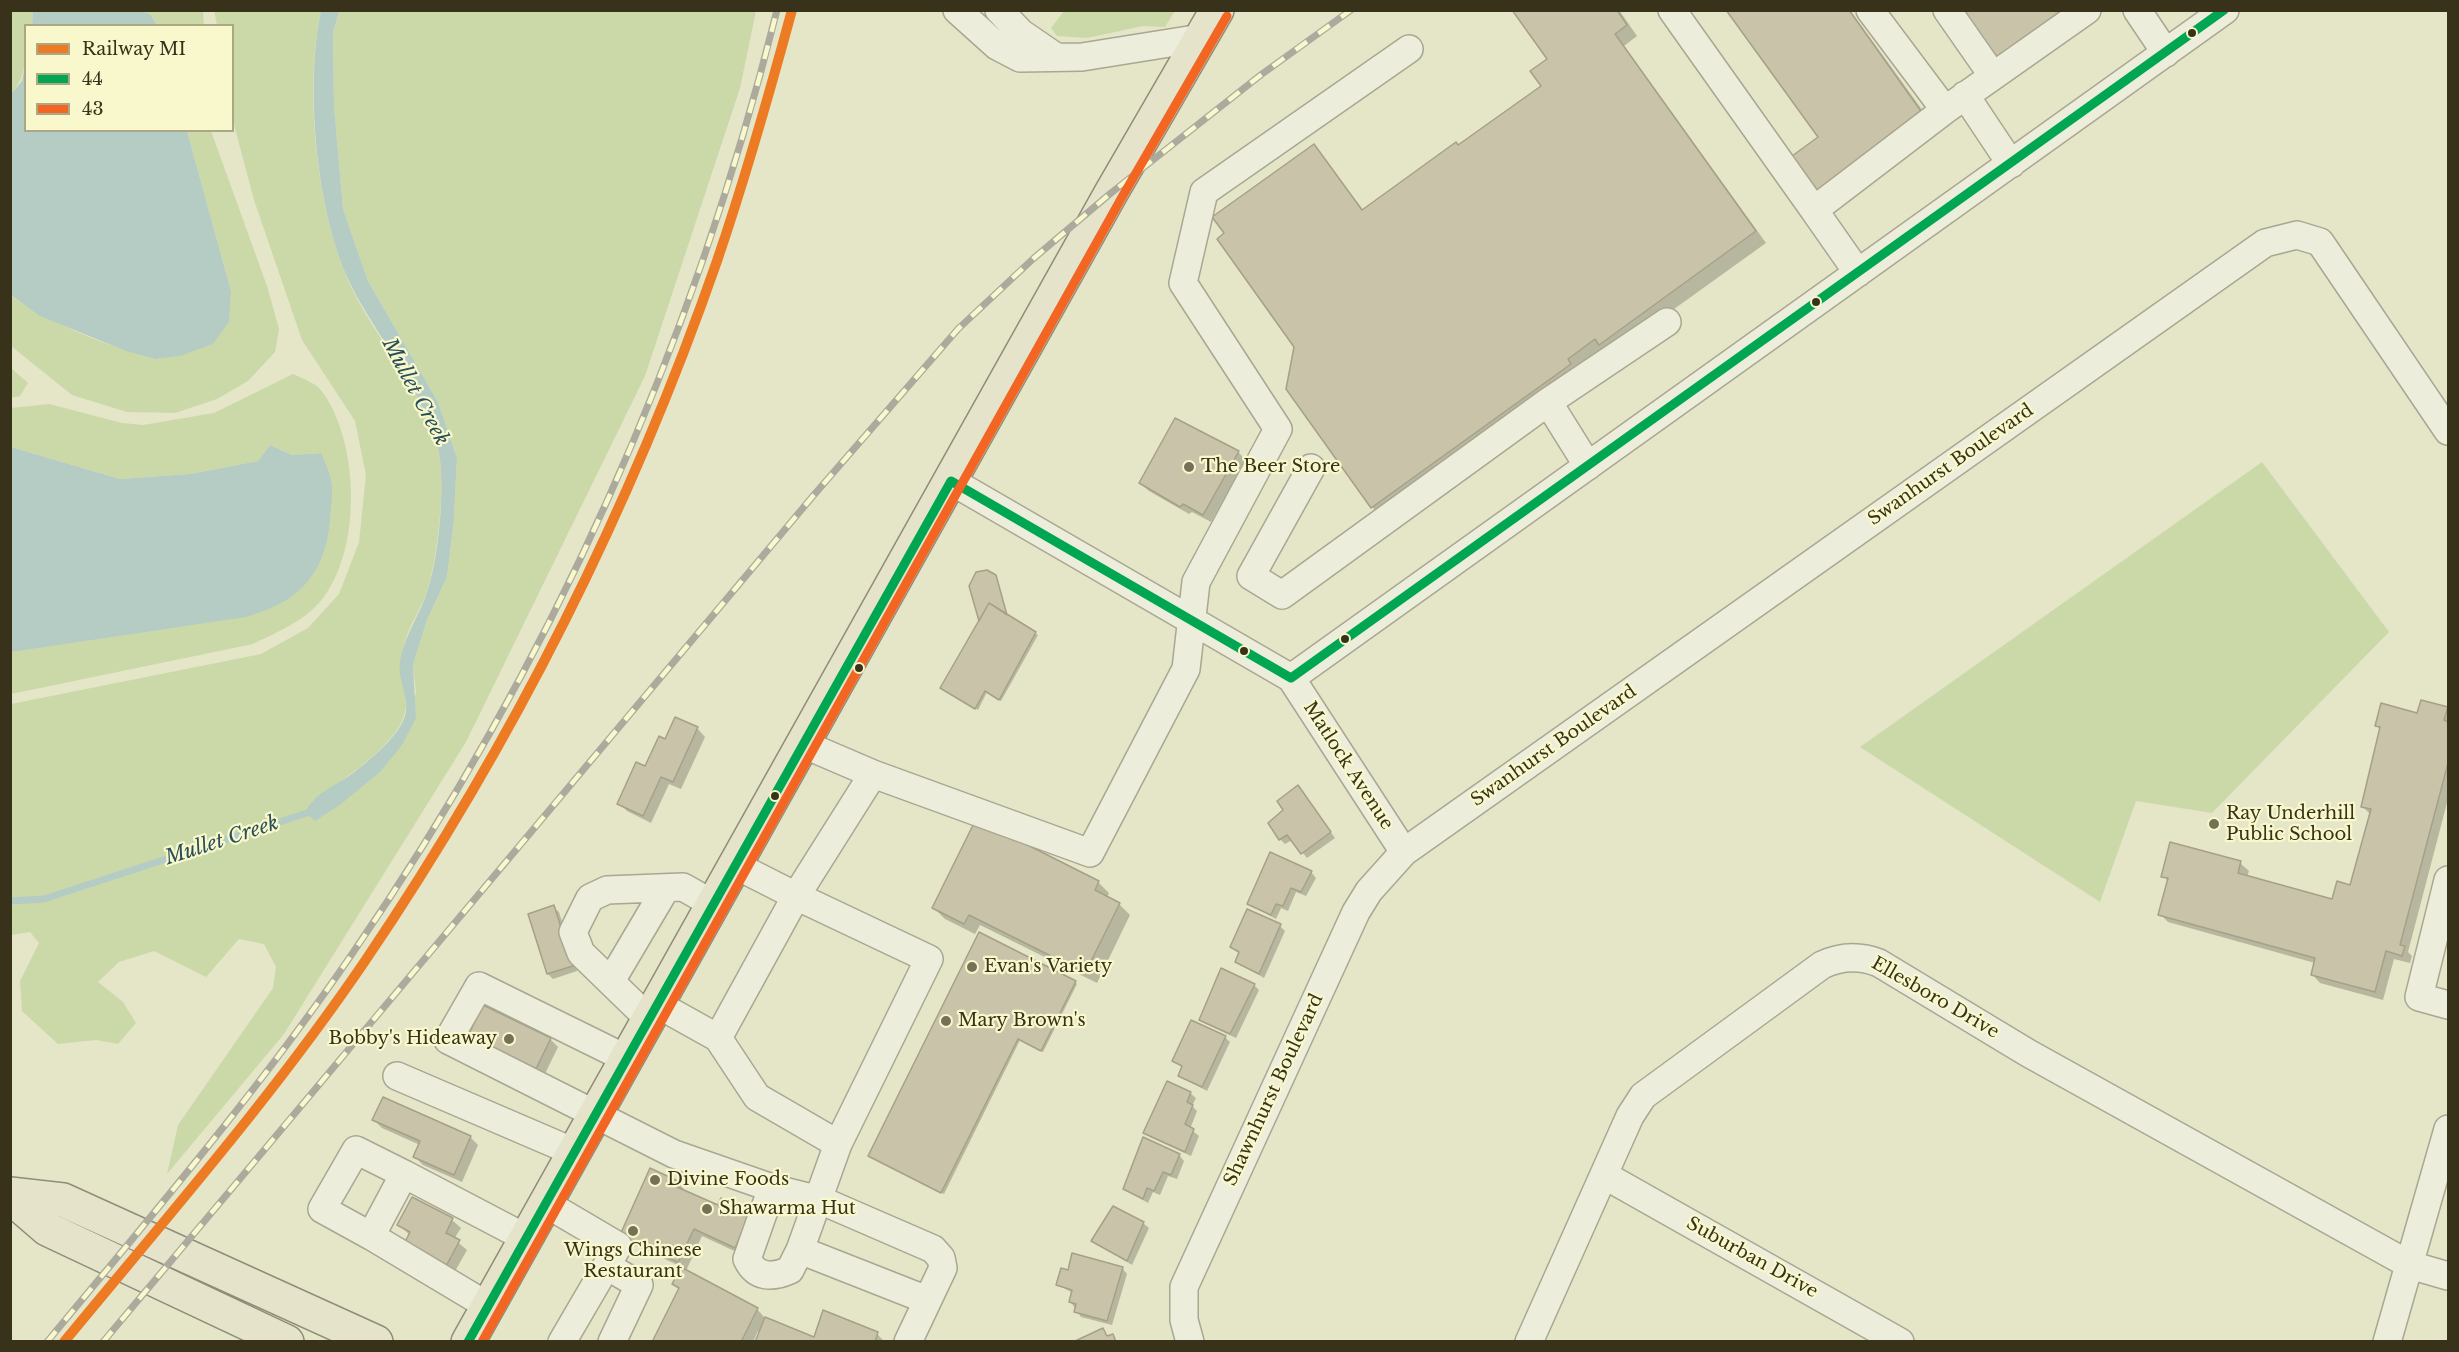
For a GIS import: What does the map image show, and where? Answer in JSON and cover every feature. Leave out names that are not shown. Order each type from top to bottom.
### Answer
[{"type":"main road","points":[[468,1341],[1111,193],[1209,24]]},
{"type":"main road","points":[[10,1195],[47,1229],[287,1341]]},
{"type":"main road","points":[[10,1195],[63,1200],[376,1341]]},
{"type":"street","points":[[957,10],[997,46],[1020,58],[1082,57],[1209,24]]},
{"type":"street","points":[[999,10],[1021,33],[1056,57]]},
{"type":"street","points":[[1672,10],[1858,273]]},
{"type":"street","points":[[1870,10],[2011,164]]},
{"type":"street","points":[[1947,10],[1993,76]]},
{"type":"street","points":[[1814,210],[1955,103],[2087,10]]},
{"type":"street","points":[[2138,10],[2166,52]]},
{"type":"street","points":[[1291,678],[2225,10]]},
{"type":"street","points":[[803,744],[873,774],[1090,853],[1186,669],[1197,582],[1278,429],[1183,283],[1204,192],[1409,49]]},
{"type":"street","name":"Swanhurst Boulevard","points":[[1404,852],[2265,243],[2297,235],[2320,242],[2448,431]]},
{"type":"street","points":[[1311,468],[1251,576],[1282,595],[1548,402],[1667,322]]},
{"type":"street","points":[[1548,402],[1588,466]]},
{"type":"street","name":"Matlock Avenue","points":[[951,481],[1291,678],[1404,852]]},
{"type":"street","points":[[718,1038],[796,896],[873,774]]},
{"type":"street","name":"Shawnhurst Boulevard","points":[[1190,1341],[1184,1320],[1184,1287],[1356,912],[1369,891],[1404,852]]},
{"type":"street","points":[[735,865],[929,959],[838,1144],[820,1200],[790,1270],[779,1275],[765,1276],[752,1270],[747,1259],[772,1188]]},
{"type":"street","points":[[2448,880],[2419,997],[2448,1005]]},
{"type":"street","points":[[713,904],[683,888],[607,890],[590,897],[573,932],[581,953],[604,975],[653,1012],[718,1038],[757,1097],[838,1144]]},
{"type":"street","points":[[604,975],[656,889]]},
{"type":"street","name":"Ellesboro Drive","points":[[1529,1341],[1630,1116],[1651,1088],[1822,965],[1838,959],[1863,958],[1879,963],[2028,1053],[2410,1265],[2448,1276]]},
{"type":"street","points":[[627,1059],[479,986],[448,1040],[674,1154],[772,1188],[820,1200],[933,1250],[941,1258],[943,1268],[908,1341]]},
{"type":"street","points":[[397,1076],[574,1152]]},
{"type":"street","points":[[2387,1341],[2448,1129]]},
{"type":"street","points":[[488,1306],[322,1209],[356,1150],[526,1238]]},
{"type":"street","points":[[371,1236],[404,1174]]},
{"type":"street","name":"Suburban Drive","points":[[1604,1175],[1900,1341]]},
{"type":"street","points":[[545,1203],[618,1246],[562,1341]]},
{"type":"street","points":[[800,1250],[927,1300]]},
{"type":"street","points":[[607,1266],[639,1285],[612,1341]]},
{"type":"green space","points":[[11,11],[33,11],[32,24],[24,24],[24,65],[21,79],[11,94]]},
{"type":"green space","points":[[141,11],[203,11],[204,24],[156,24],[150,14]]},
{"type":"green space","points":[[214,11],[321,11],[316,42],[314,110],[316,146],[327,216],[336,248],[358,301],[415,393],[427,417],[436,441],[441,467],[440,514],[433,569],[425,597],[406,638],[401,658],[406,695],[403,719],[395,733],[369,760],[311,802],[402,745],[416,692],[413,665],[427,620],[447,577],[454,520],[457,458],[438,402],[368,281],[343,209],[334,106],[333,32],[340,11],[756,11],[740,88],[645,376],[466,742],[284,1034],[167,1174],[178,1125],[273,988],[276,967],[264,944],[239,939],[206,977],[154,951],[119,962],[98,982],[123,1002],[136,1023],[118,1044],[96,1040],[58,1044],[22,1011],[20,981],[39,943],[30,932],[11,935],[11,704],[261,654],[308,628],[339,594],[359,542],[366,475],[355,421],[302,340],[254,200],[234,125],[234,24],[217,24]]},
{"type":"green space","points":[[1064,11],[1175,11],[1165,27],[1143,26],[1087,38],[1057,36],[1051,28]]},
{"type":"green space","points":[[187,132],[211,132],[267,286],[279,329],[275,352],[248,381],[217,399],[175,413],[127,412],[72,395],[11,346],[10,295],[44,316],[80,333],[155,359],[231,291]]},
{"type":"green space","points":[[11,368],[28,383],[20,396],[11,398]]},
{"type":"green space","points":[[293,374],[321,390],[334,412],[343,438],[349,467],[351,497],[349,527],[343,556],[333,582],[319,603],[296,621],[253,644],[11,694],[11,652],[67,642],[321,453],[292,455],[270,445],[258,461],[190,474],[120,479],[11,447],[11,408],[49,404],[122,423],[143,425],[214,413]]},
{"type":"green space","points":[[2262,462],[2389,632],[2212,813],[2136,801],[2100,902],[1860,747]]},
{"type":"water","points":[[33,10],[141,11],[150,14],[156,24],[32,24]]},
{"type":"water","points":[[340,10],[333,32],[334,106],[343,209],[368,281],[438,402],[457,458],[454,520],[447,577],[427,620],[413,665],[416,718],[402,745],[381,771],[341,804],[315,821],[306,813],[313,801],[374,756],[394,735],[406,714],[400,663],[404,645],[423,604],[430,582],[437,550],[441,499],[441,469],[437,445],[429,421],[417,396],[348,279],[328,218],[316,146],[314,74],[321,11]]},
{"type":"water","points":[[24,70],[24,132],[187,132],[231,291],[229,322],[213,344],[180,356],[155,359],[126,351],[40,316],[11,295],[11,94],[22,81]]},
{"type":"water","points":[[270,445],[292,455],[321,453],[332,486],[330,520],[322,557],[306,584],[294,594],[264,611],[246,617],[11,652],[11,447],[120,479],[190,474],[258,461]]},
{"type":"building","points":[[1512,10],[1617,10],[1627,25],[1615,34],[1756,231],[1599,345],[1595,339],[1568,359],[1571,364],[1371,508],[1286,389],[1294,347],[1217,239],[1224,233],[1212,217],[1314,144],[1362,210],[1456,142],[1458,145],[1541,86],[1530,71],[1547,59]]},
{"type":"building","points":[[1726,10],[1849,10],[1923,114],[1813,194],[1788,159],[1818,137]]},
{"type":"building","points":[[1961,10],[2062,10],[1995,59]]},
{"type":"building","name":"The Beer Store","points":[[1175,418],[1239,451],[1203,515],[1183,504],[1180,507],[1139,483]]},
{"type":"building","points":[[987,570],[996,575],[1007,615],[989,603],[979,621],[969,586],[976,572]]},
{"type":"building","points":[[989,603],[1036,632],[999,700],[985,691],[975,709],[940,688]]},
{"type":"building","points":[[2421,700],[2448,707],[2444,720],[2448,722],[2448,763],[2400,945],[2405,946],[2402,956],[2386,951],[2375,992],[2311,975],[2315,958],[2158,915],[2168,878],[2161,877],[2170,842],[2241,861],[2238,873],[2332,899],[2337,881],[2350,885],[2371,809],[2361,807],[2380,727],[2375,726],[2381,703],[2417,713]]},
{"type":"building","points":[[675,717],[698,727],[673,782],[661,777],[643,816],[617,804],[636,762],[645,766],[659,736],[665,739]]},
{"type":"building","points":[[1298,785],[1331,832],[1301,854],[1287,835],[1279,840],[1268,823],[1283,810],[1277,801]]},
{"type":"building","points":[[976,819],[1099,881],[1095,890],[1120,903],[1085,973],[969,915],[964,924],[932,908]]},
{"type":"building","points":[[1270,852],[1312,871],[1301,892],[1291,888],[1283,906],[1276,904],[1271,915],[1247,904]]},
{"type":"building","points":[[554,905],[573,966],[547,974],[528,914]]},
{"type":"building","points":[[1247,909],[1281,924],[1259,974],[1235,962],[1239,952],[1230,947]]},
{"type":"building","points":[[979,932],[1076,981],[1041,1051],[1018,1039],[941,1193],[868,1156]]},
{"type":"building","points":[[1221,968],[1255,984],[1230,1034],[1199,1020]]},
{"type":"building","name":"Bobby's Hideaway","points":[[483,1005],[551,1038],[534,1073],[466,1040]]},
{"type":"building","points":[[1191,1020],[1226,1036],[1202,1087],[1178,1076],[1182,1066],[1172,1061]]},
{"type":"building","points":[[1167,1081],[1191,1092],[1187,1102],[1193,1105],[1185,1124],[1194,1129],[1185,1152],[1143,1133]]},
{"type":"building","points":[[383,1097],[471,1136],[454,1175],[413,1157],[420,1141],[372,1120]]},
{"type":"building","points":[[1143,1137],[1180,1154],[1171,1175],[1163,1172],[1154,1191],[1147,1188],[1143,1199],[1123,1189]]},
{"type":"building","points":[[650,1168],[680,1182],[677,1187],[718,1205],[721,1198],[751,1212],[735,1248],[694,1229],[678,1262],[620,1235]]},
{"type":"building","points":[[412,1197],[453,1218],[446,1233],[460,1240],[445,1268],[403,1246],[410,1232],[397,1225]]},
{"type":"building","points":[[1113,1206],[1144,1222],[1127,1261],[1091,1241]]},
{"type":"building","points":[[1072,1253],[1123,1267],[1107,1321],[1074,1312],[1076,1304],[1069,1302],[1072,1290],[1056,1285],[1061,1268],[1068,1270]]},
{"type":"building","points":[[681,1267],[758,1308],[741,1342],[652,1342],[679,1288],[672,1284]]},
{"type":"building","points":[[823,1310],[878,1332],[875,1342],[755,1342],[765,1317],[814,1337]]},
{"type":"building","points":[[1103,1328],[1107,1336],[1113,1334],[1116,1342],[1073,1342]]},
{"type":"waterway","name":"Mullet Creek","points":[[10,901],[44,899],[313,811]]},
{"type":"railway","points":[[47,1342],[204,1151],[316,1005],[423,845],[490,733],[551,619],[607,502],[658,382],[703,260],[743,136],[777,10]]},
{"type":"railway","points":[[103,1342],[813,496],[958,329],[1034,258],[1111,193],[1262,74],[1351,10]]},
{"type":"rail line","name":"MI","points":[[64,1342],[219,1155],[330,1011],[419,879],[518,709],[607,534],[683,353],[737,199],[792,10]]},
{"type":"transit line","name":"44","points":[[468,1342],[951,481],[1291,678],[2224,10]]},
{"type":"transit line","name":"43","points":[[482,1342],[1121,199],[1227,16]]},
{"type":"place","name":"The Beer Store","points":[[1189,467]]},
{"type":"place","name":"Ray Underhill Public School","points":[[2214,824]]},
{"type":"place","name":"Evan's Variety","points":[[972,967]]},
{"type":"place","name":"Mary Brown's","points":[[946,1021]]},
{"type":"place","name":"Bobby's Hideaway","points":[[509,1039]]},
{"type":"place","name":"Divine Foods","points":[[655,1180]]},
{"type":"place","name":"Shawarma Hut","points":[[707,1209]]},
{"type":"place","name":"Wings Chinese Restaurant","points":[[633,1231]]}]
